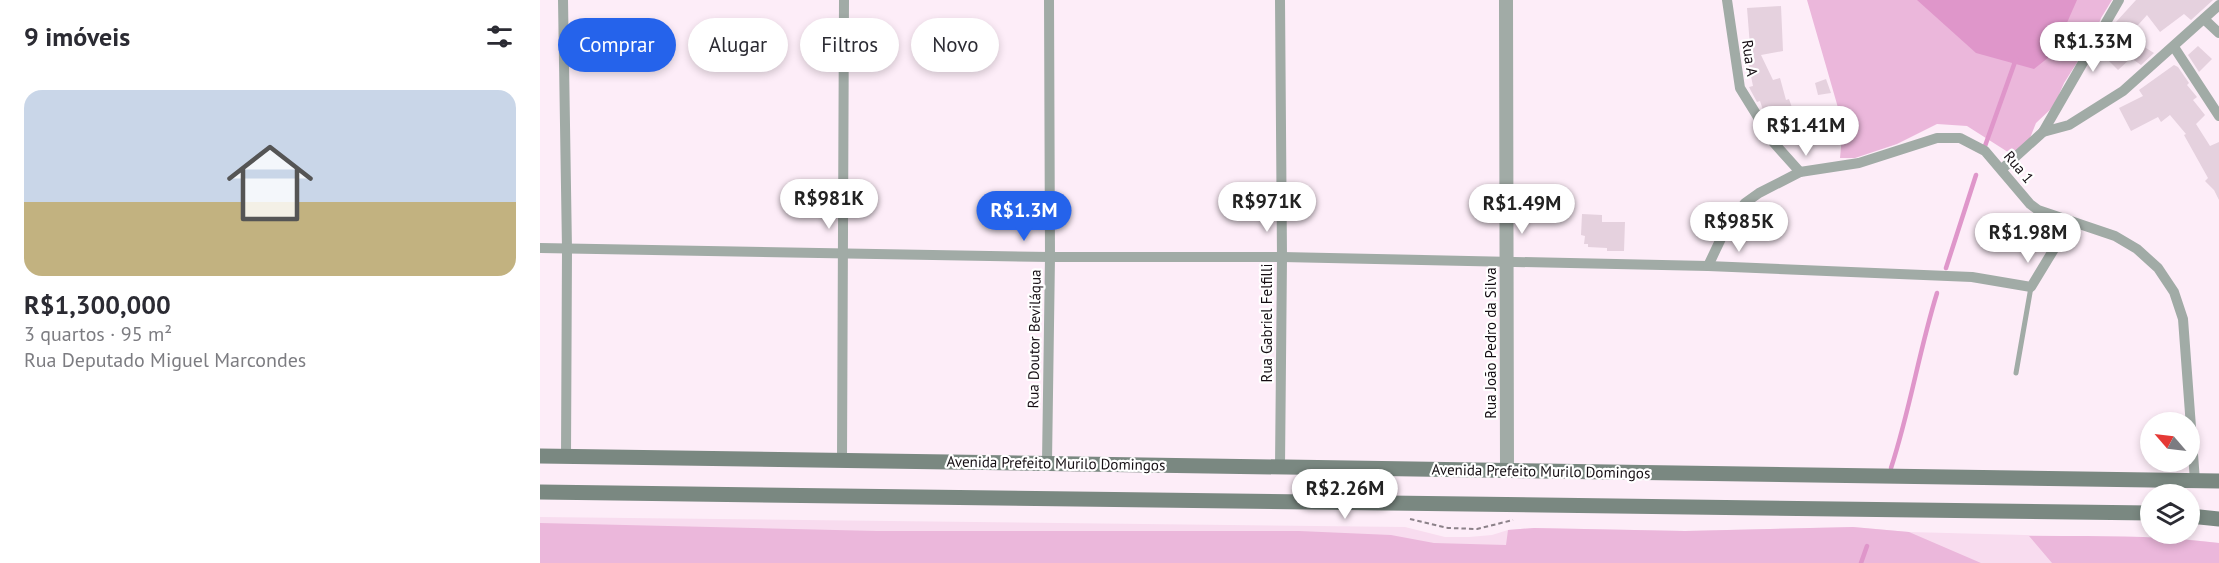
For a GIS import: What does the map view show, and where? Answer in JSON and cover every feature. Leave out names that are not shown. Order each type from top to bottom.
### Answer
[{"type":"main road","name":"Avenida Prefeito Murilo Domingos","points":[[540,456],[2219,481]]},
{"type":"main road","points":[[540,492],[2140,513]]},
{"type":"main road","points":[[2200,517],[2219,519]]},
{"type":"street","points":[[563,0],[567,249],[566,457]]},
{"type":"street","points":[[842,461],[844,0]]},
{"type":"street","name":"Rua Doutor Beviláqua","points":[[1047,462],[1050,257],[1049,0]]},
{"type":"street","name":"Rua Gabriel Felfilli","points":[[1280,0],[1282,257],[1280,466]]},
{"type":"street","name":"Rua João Pedro da Silva","points":[[1506,0],[1507,470]]},
{"type":"street","name":"Rua A","points":[[1727,0],[1740,88],[1774,143],[1800,172]]},
{"type":"street","points":[[2002,169],[2043,132],[2119,0]]},
{"type":"street","points":[[2043,132],[2069,125],[2124,91],[2219,5]]},
{"type":"street","points":[[2204,19],[2219,33]]},
{"type":"street","points":[[2174,47],[2219,116]]},
{"type":"street","name":"Rua 1","points":[[1708,266],[1726,228],[1745,203],[1759,192],[1800,172],[1859,163],[1937,138],[1960,138],[1985,150],[2030,204],[2038,210],[2115,236],[2137,249],[2158,268],[2174,292],[2183,319],[2195,481]]},
{"type":"street","points":[[540,249],[1050,257],[1282,257],[1708,266],[1972,277],[2031,287],[2071,221]]},
{"type":"lane","points":[[2016,373],[2031,287]]},
{"type":"shaded area","points":[[1807,0],[2112,0],[2095,34],[2064,83],[2054,106],[2036,123],[2028,143],[2011,154],[1967,126],[1937,124],[1897,144],[1855,158],[1840,158],[1843,125]]},
{"type":"shaded area","points":[[1917,0],[2077,0],[2049,57],[2034,69],[1976,53]]},
{"type":"shaded area","points":[[540,517],[1405,527],[1445,537],[1492,535],[1508,530],[1534,528],[1685,531],[1853,527],[1909,532],[2140,538],[2140,544],[2200,544],[2200,541],[2219,543],[2219,563],[540,563]]},
{"type":"shaded area","points":[[540,523],[877,531],[1299,531],[1391,535],[1434,543],[1506,545],[1508,530],[1534,528],[1685,531],[1853,527],[1909,532],[1981,563],[540,563]]},
{"type":"shaded area","points":[[2029,536],[2140,537],[2140,544],[2200,544],[2200,541],[2219,543],[2219,563],[2052,563]]},
{"type":"building","points":[[2136,0],[2213,0],[2191,20],[2184,14],[2160,32],[2147,15],[2130,34],[2116,22]]},
{"type":"building","points":[[1781,6],[1783,51],[1761,55],[1773,80],[1780,78],[1786,100],[1789,99],[1796,119],[1774,128],[1760,101],[1757,102],[1749,87],[1753,86],[1747,57],[1744,58],[1742,47],[1750,46],[1747,8]]},
{"type":"building","points":[[2122,33],[2154,53],[2141,65],[2131,58],[2118,70],[2101,53],[2109,45],[2113,49]]},
{"type":"building","points":[[2198,46],[2212,59],[2199,72],[2188,55]]},
{"type":"building","points":[[2174,65],[2189,83],[2187,85],[2197,97],[2193,100],[2205,115],[2196,124],[2210,146],[2219,142],[2219,200],[2214,190],[2205,181],[2208,178],[2184,135],[2186,134],[2170,115],[2161,122],[2158,117],[2131,131],[2119,108],[2143,96],[2139,90]]},
{"type":"building","points":[[1826,79],[1831,93],[1818,95],[1815,83]]},
{"type":"building","points":[[1582,214],[1602,215],[1602,222],[1625,222],[1624,251],[1607,251],[1607,248],[1588,247],[1588,244],[1584,244],[1585,236],[1581,235]]},
{"type":"waterway","points":[[1985,146],[2016,59]]},
{"type":"waterway","points":[[1946,268],[1976,175]]},
{"type":"waterway","points":[[1891,468],[1937,293]]},
{"type":"waterway","points":[[1861,563],[1867,546]]}]
